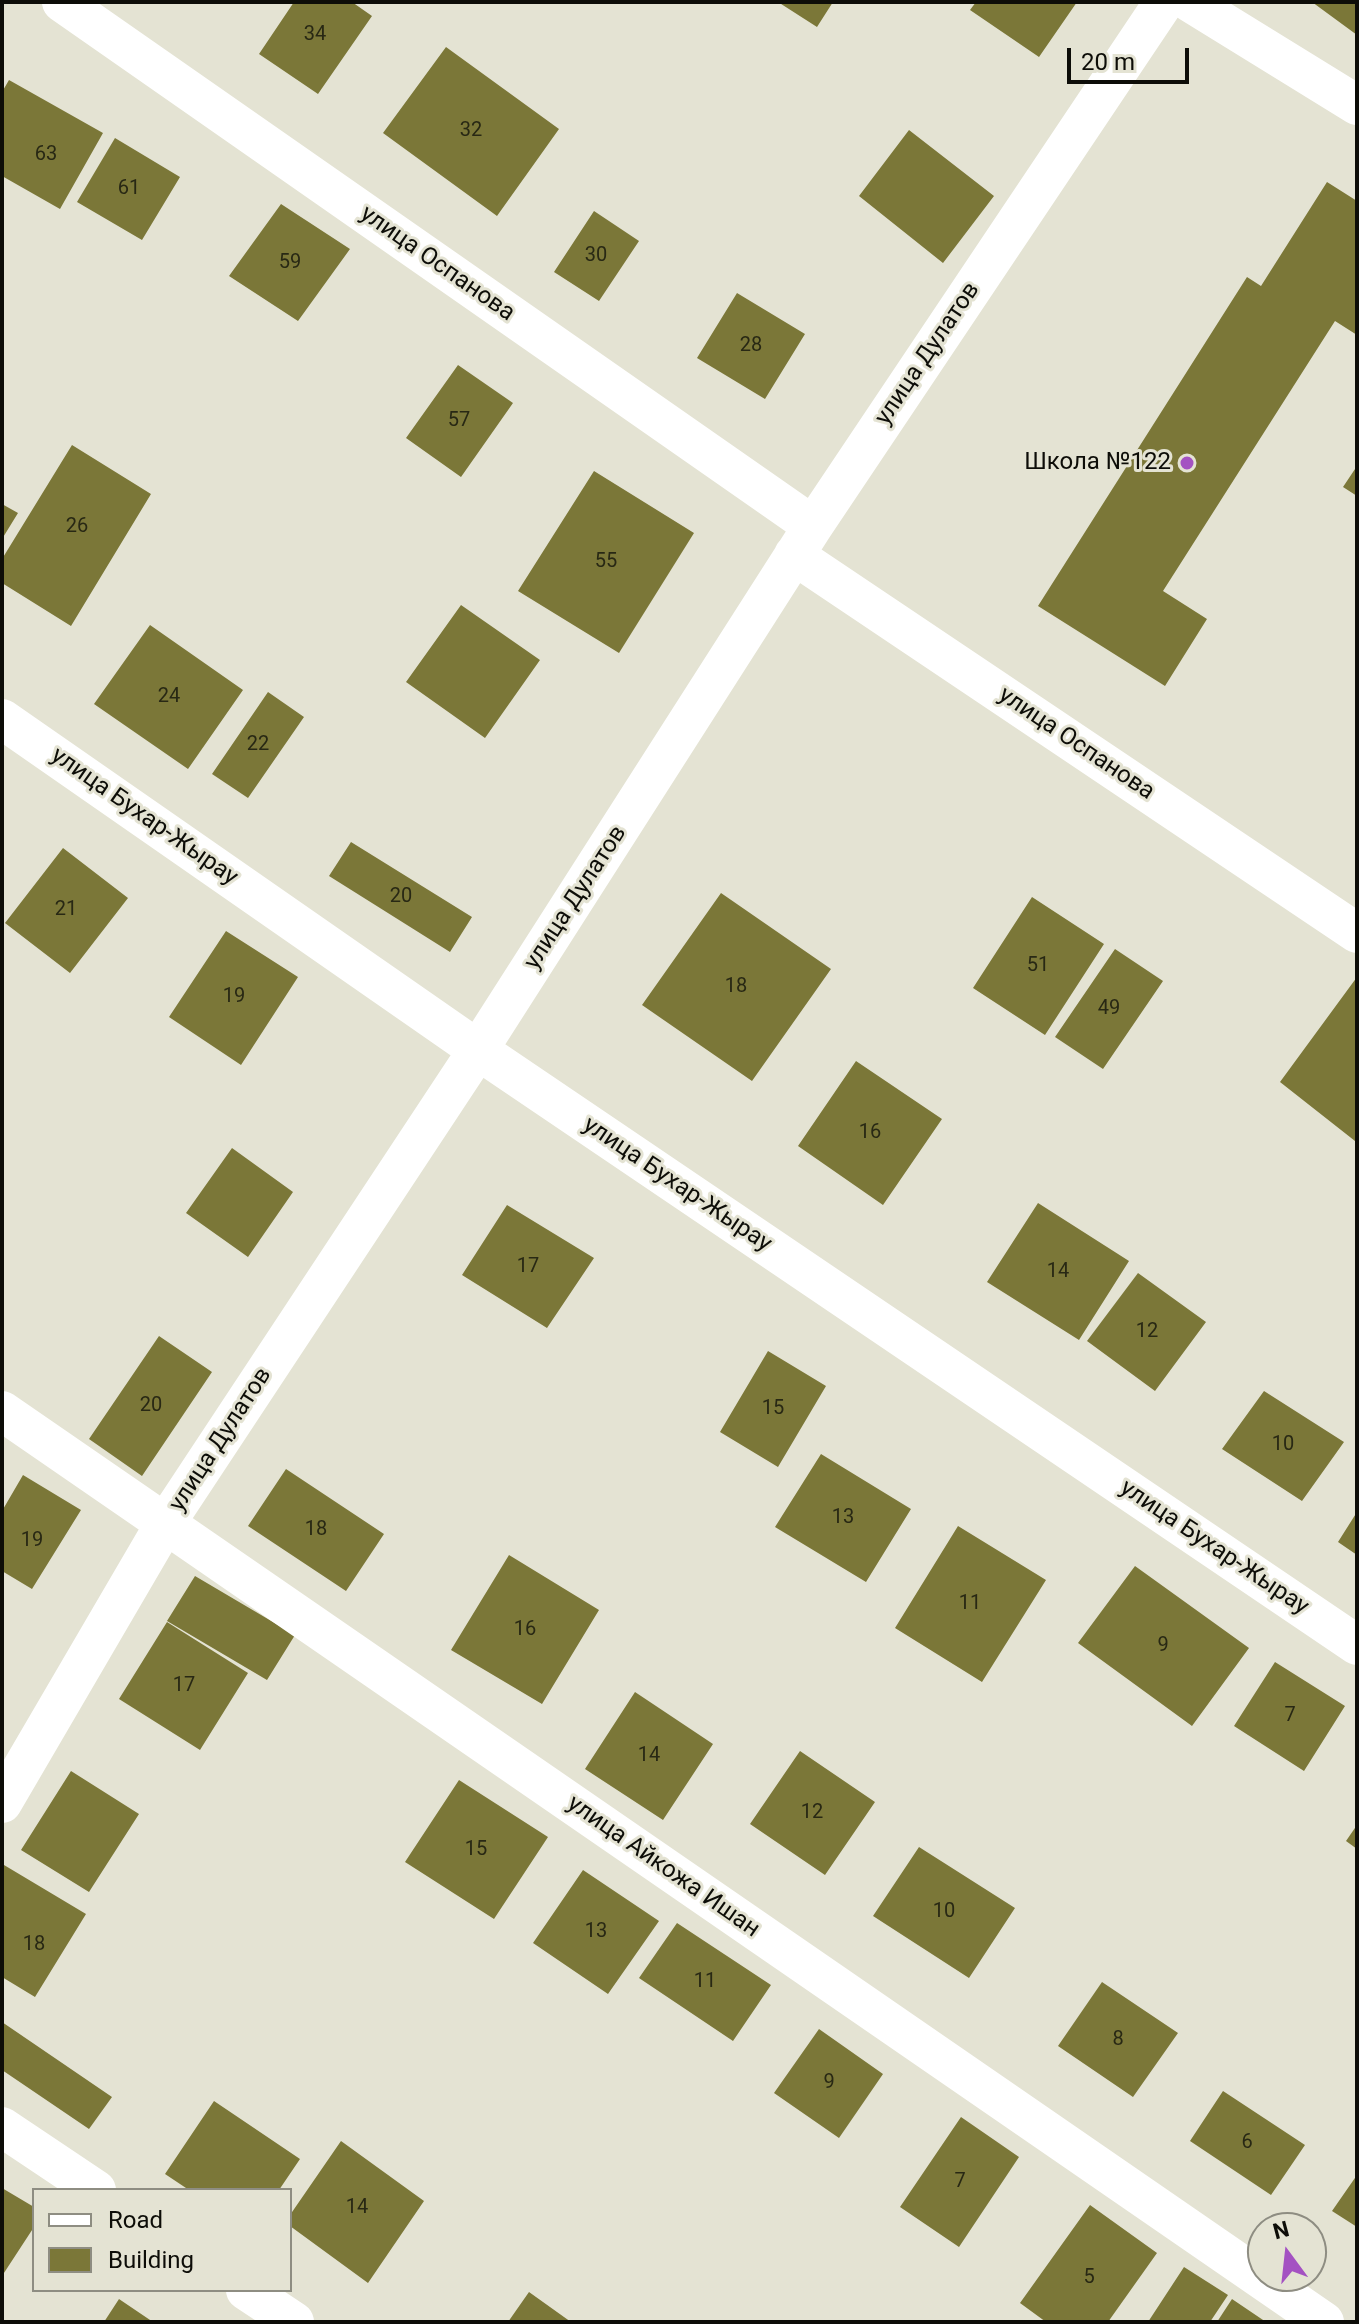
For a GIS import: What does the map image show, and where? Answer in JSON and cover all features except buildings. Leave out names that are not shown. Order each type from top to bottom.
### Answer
[{"type":"street","name":"улица Оспанова","points":[[62,2],[804,540],[1357,933]]},
{"type":"street","name":"улица Дулатов","points":[[2,1803],[165,1524],[478,1050],[804,540],[1164,2]]},
{"type":"street","points":[[1190,2],[1357,105]]},
{"type":"street","name":"улица Бухар-Жырау","points":[[2,719],[478,1050],[1357,1645]]},
{"type":"street","name":"улица Айкожа Ишан","points":[[2,1411],[1324,2322]]},
{"type":"street","points":[[2,2127],[93,2188]]},
{"type":"street","points":[[249,2292],[294,2322]]},
{"type":"place","name":"Школа №122","points":[[1187,463]]}]
